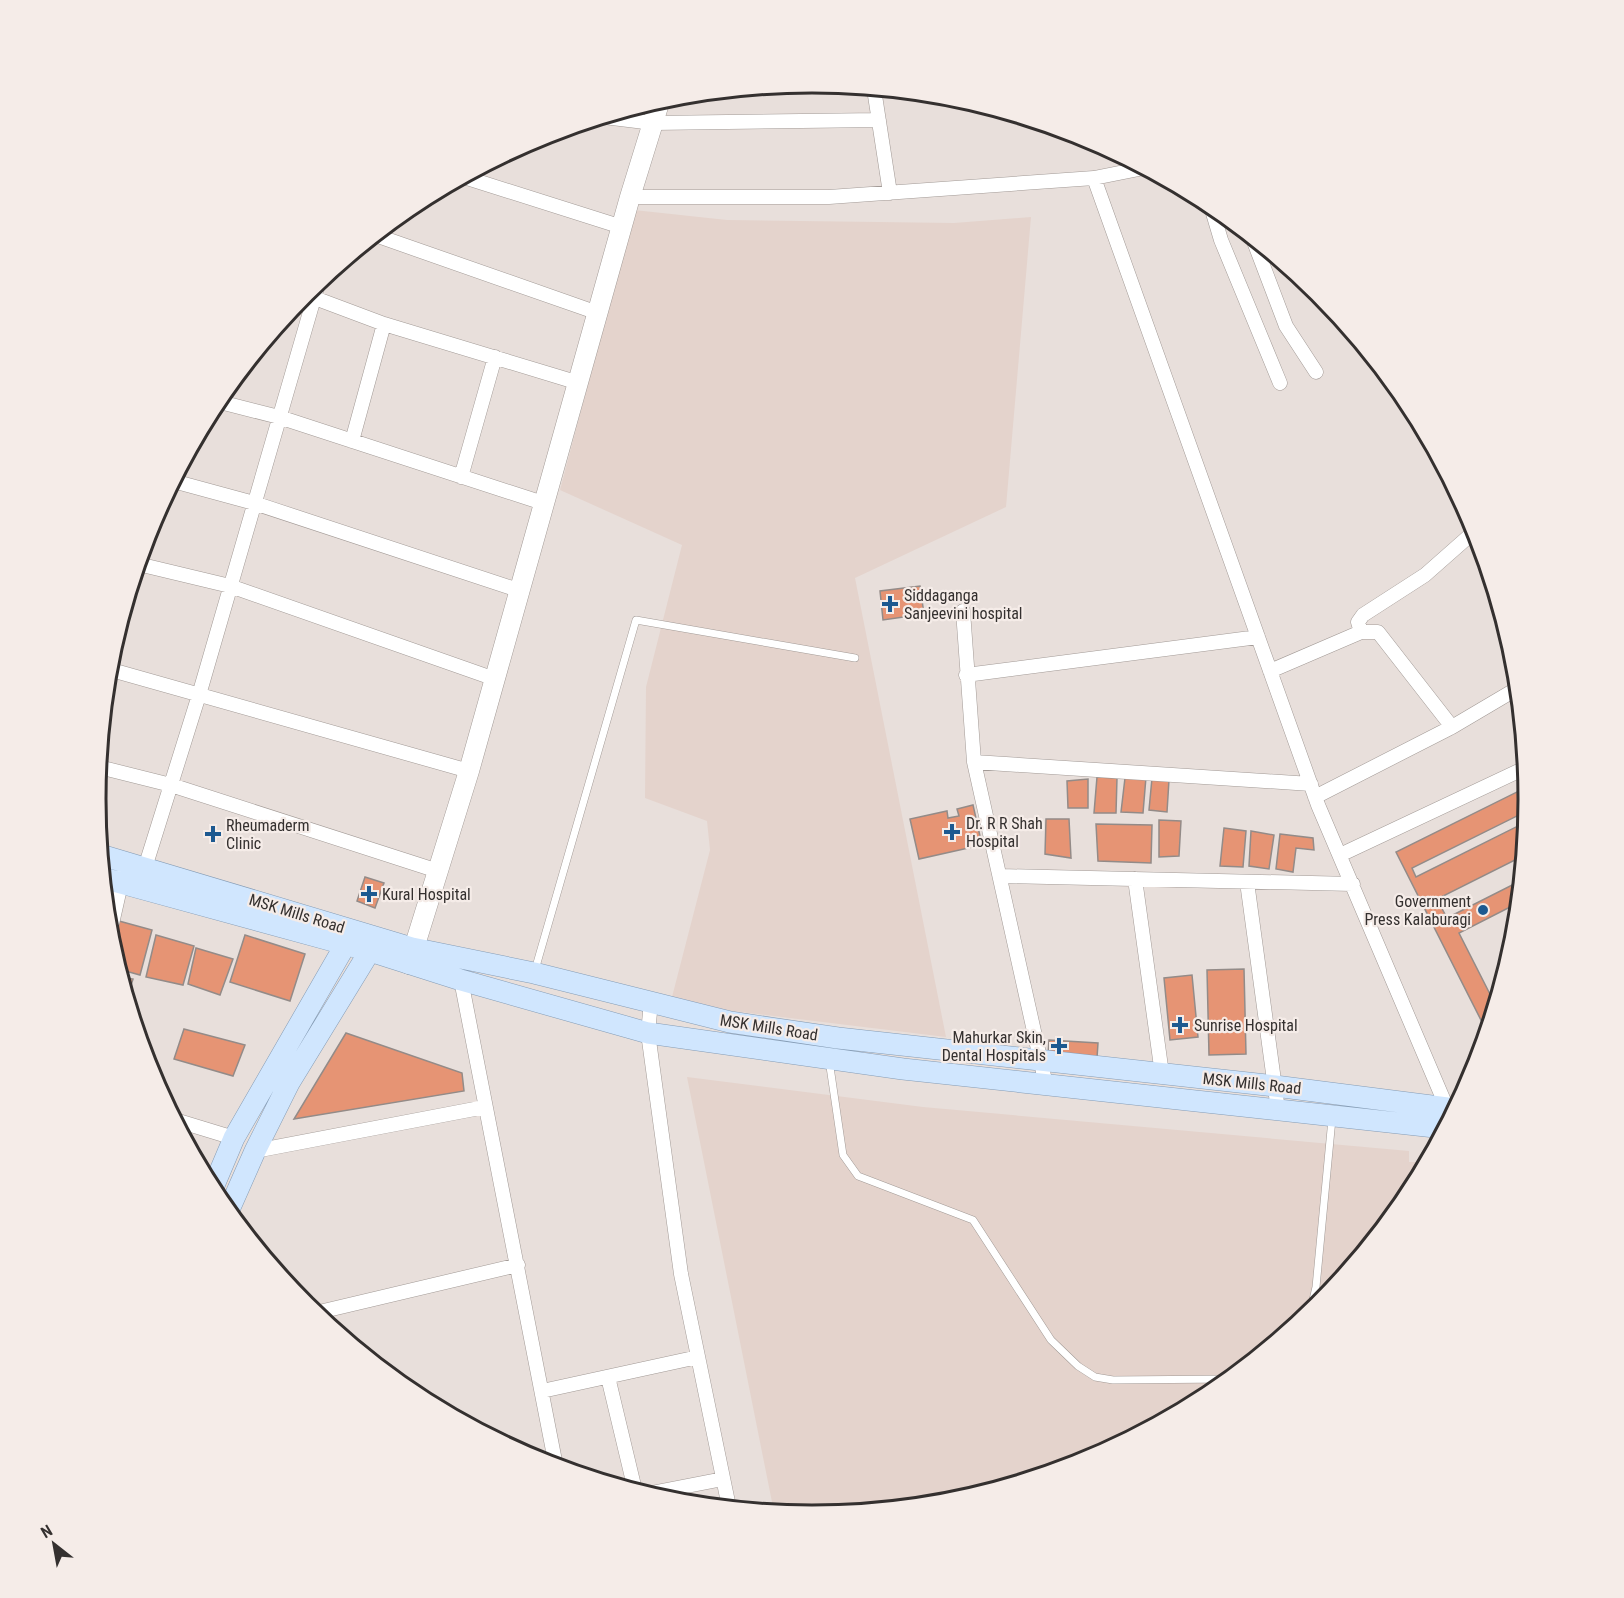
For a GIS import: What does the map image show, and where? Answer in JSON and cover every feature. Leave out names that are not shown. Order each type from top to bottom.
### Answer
[{"type":"main road","name":"MSK Mills Road","points":[[109,861],[127,875],[374,944],[411,956],[461,980],[648,1033],[903,1070],[1332,1116],[1442,1116]]},
{"type":"main road","points":[[217,1178],[234,1138],[349,938]]},
{"type":"main road","points":[[233,1202],[255,1151],[290,1083],[374,944]]},
{"type":"main road","name":"MSK Mills Road","points":[[411,956],[534,973],[741,1024],[838,1038],[1275,1086],[1443,1115]]},
{"type":"street","points":[[875,96],[890,193]]},
{"type":"street","points":[[411,956],[469,771],[546,504],[630,197],[657,111]]},
{"type":"street","points":[[622,119],[653,123],[879,120]]},
{"type":"street","points":[[630,197],[829,197],[1094,178],[1132,170]]},
{"type":"street","points":[[1094,178],[1313,791],[1446,1109]]},
{"type":"street","points":[[474,180],[622,227]]},
{"type":"street","points":[[1215,220],[1221,240],[1280,383]]},
{"type":"street","points":[[383,238],[598,313]]},
{"type":"street","points":[[1258,252],[1286,326],[1316,372]]},
{"type":"street","points":[[315,298],[384,324],[579,383]]},
{"type":"street","points":[[116,913],[127,875],[171,785],[199,696],[279,417],[306,307]]},
{"type":"street","points":[[352,441],[384,324]]},
{"type":"street","points":[[461,477],[495,357]]},
{"type":"street","points":[[227,405],[279,417],[546,504]]},
{"type":"street","points":[[181,483],[254,503],[521,591]]},
{"type":"street","points":[[1361,632],[1358,622],[1363,615],[1419,579],[1467,537]]},
{"type":"street","points":[[145,566],[230,586],[495,679]]},
{"type":"street","points":[[963,611],[974,762],[1046,1085]]},
{"type":"street","points":[[1270,671],[1361,632],[1378,632],[1452,727]]},
{"type":"street","points":[[966,675],[1258,637]]},
{"type":"street","points":[[118,672],[469,771]]},
{"type":"street","points":[[974,762],[1313,791],[1452,727],[1510,693]]},
{"type":"street","points":[[107,769],[171,785],[438,871]]},
{"type":"street","points":[[1340,855],[1517,772]]},
{"type":"street","points":[[1000,876],[1353,884]]},
{"type":"street","points":[[1135,879],[1162,1074]]},
{"type":"street","points":[[1247,882],[1278,1110]]},
{"type":"street","points":[[461,980],[554,1456]]},
{"type":"street","points":[[651,1002],[648,1033],[681,1274],[727,1500]]},
{"type":"street","points":[[255,1151],[485,1107]]},
{"type":"street","points":[[186,1123],[234,1138]]},
{"type":"street","points":[[326,1310],[518,1265]]},
{"type":"street","points":[[542,1391],[698,1358]]},
{"type":"street","points":[[608,1377],[633,1482]]},
{"type":"street","points":[[668,1490],[723,1479]]},
{"type":"lane","points":[[534,973],[636,620],[855,658]]},
{"type":"lane","points":[[829,1058],[843,1155],[849,1166],[858,1176],[974,1220],[1051,1340],[1078,1366],[1095,1377],[1113,1380],[1214,1379]]},
{"type":"lane","points":[[1314,1295],[1332,1116]]},
{"type":"shaded area","points":[[634,210],[727,220],[954,223],[1031,217],[1006,507],[855,578],[946,1037],[724,1010],[672,997],[710,850],[707,821],[645,798],[646,687],[682,545],[560,490]]},
{"type":"shaded area","points":[[687,1077],[923,1107],[1409,1151],[1409,1162],[1417,1162],[1372,1229],[1343,1264],[1277,1330],[1204,1386],[1124,1432],[1039,1468],[950,1491],[904,1499],[858,1503],[812,1505],[772,1503]]},
{"type":"building","points":[[920,586],[924,614],[883,620],[880,591]]},
{"type":"building","points":[[1097,777],[1117,778],[1116,813],[1094,813]]},
{"type":"building","points":[[1146,777],[1143,813],[1121,812],[1125,778]]},
{"type":"building","points":[[1152,778],[1169,780],[1167,812],[1149,810]]},
{"type":"building","points":[[1088,779],[1088,808],[1068,808],[1067,781]]},
{"type":"building","name":"Government Press Kalaburagi","points":[[1518,792],[1517,816],[1412,868],[1416,877],[1517,827],[1515,860],[1437,899],[1447,918],[1513,885],[1509,908],[1459,933],[1490,995],[1482,1022],[1396,852]]},
{"type":"building","points":[[973,805],[982,845],[919,859],[910,819],[947,811],[948,818],[959,816],[957,809]]},
{"type":"building","points":[[1046,819],[1069,819],[1071,858],[1045,854]]},
{"type":"building","points":[[1159,820],[1181,821],[1179,856],[1159,857]]},
{"type":"building","points":[[1096,824],[1152,825],[1151,863],[1098,861]]},
{"type":"building","points":[[1224,828],[1246,831],[1243,867],[1220,866]]},
{"type":"building","points":[[1251,831],[1274,835],[1269,869],[1249,866]]},
{"type":"building","points":[[1280,834],[1313,838],[1314,850],[1296,848],[1293,872],[1276,869]]},
{"type":"building","points":[[365,877],[384,883],[375,908],[357,901]]},
{"type":"building","points":[[119,921],[152,930],[140,975],[128,972]]},
{"type":"building","points":[[156,935],[194,946],[183,985],[146,977]]},
{"type":"building","points":[[245,935],[305,954],[290,1001],[230,982]]},
{"type":"building","points":[[196,948],[233,959],[220,995],[188,984]]},
{"type":"building","points":[[1244,969],[1246,1054],[1209,1055],[1207,970]]},
{"type":"building","points":[[1192,975],[1198,1037],[1170,1040],[1164,978]]},
{"type":"building","points":[[184,1029],[245,1045],[233,1076],[174,1059]]},
{"type":"building","points":[[346,1033],[462,1073],[464,1091],[294,1119]]},
{"type":"building","points":[[1049,1040],[1098,1043],[1097,1058],[1048,1055]]},
{"type":"place","name":"Siddaganga Sanjeevini hospital","points":[[890,604]]},
{"type":"place","name":"Dr. R R Shah Hospital","points":[[952,832]]},
{"type":"place","name":"Rheumaderm Clinic","points":[[213,834]]},
{"type":"place","name":"Kural Hospital","points":[[369,894]]},
{"type":"place","name":"Government Press Kalaburagi","points":[[1483,910]]},
{"type":"place","name":"Sunrise Hospital","points":[[1180,1025]]},
{"type":"place","name":"Mahurkar Skin, Dental Hospitals","points":[[1059,1046]]}]
